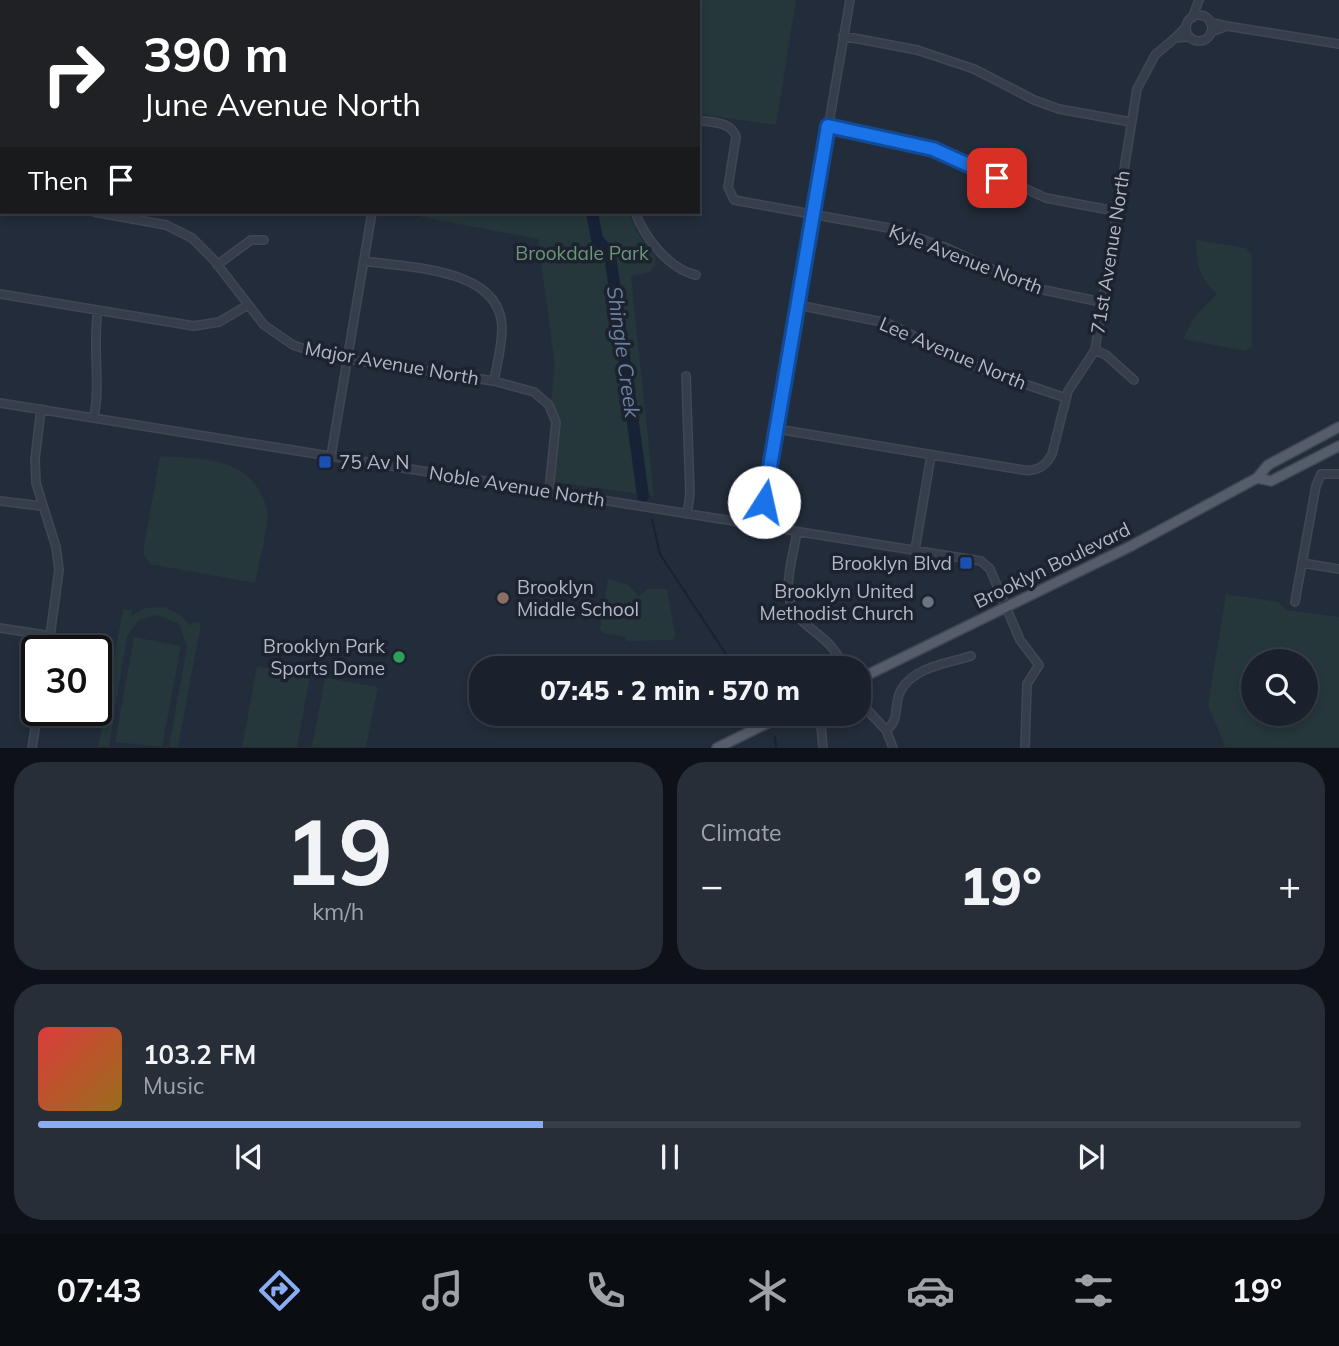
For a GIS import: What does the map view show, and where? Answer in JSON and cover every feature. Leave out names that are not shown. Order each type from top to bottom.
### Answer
[{"type":"main road","name":"Brooklyn Boulevard","points":[[871,673],[1008,607],[1257,478],[1268,465],[1339,427]]},
{"type":"main road","name":"Brooklyn Boulevard","points":[[1257,478],[1271,481],[1339,446]]},
{"type":"main road","points":[[718,747],[761,726]]},
{"type":"street","points":[[760,526],[850,0]]},
{"type":"street","points":[[1197,0],[1203,16],[1210,22],[1339,44]]},
{"type":"street","points":[[1189,37],[1186,27],[1192,18],[1197,0]]},
{"type":"street","points":[[1192,18],[1203,16]]},
{"type":"street","points":[[1210,22],[1211,32]]},
{"type":"street","points":[[1175,38],[1203,40],[1211,32],[1227,26]]},
{"type":"street","name":"71st Avenue North","points":[[931,456],[1029,471],[1041,467],[1052,454],[1066,398],[1072,384],[1095,350],[1115,211],[1141,77],[1155,55],[1186,27]]},
{"type":"street","points":[[843,36],[927,52],[974,69],[1034,100],[1059,109],[1131,122]]},
{"type":"street","name":"Kyle Avenue North","points":[[700,120],[728,125],[733,129],[736,137],[727,187],[730,197],[908,234],[1030,287],[1101,302]]},
{"type":"street","points":[[828,126],[933,149],[1033,194],[1115,211]]},
{"type":"street","points":[[0,294],[194,326],[219,322],[248,305],[203,247],[180,231],[159,223],[106,214]]},
{"type":"street","points":[[331,456],[372,214]]},
{"type":"street","points":[[636,214],[663,255],[684,273],[696,275]]},
{"type":"street","points":[[217,265],[251,240],[264,240]]},
{"type":"street","points":[[364,261],[458,277],[480,286],[495,304],[502,326],[494,382]]},
{"type":"street","name":"Major Avenue North","points":[[248,305],[264,325],[293,345],[317,354],[526,388],[548,405],[558,431],[549,491]]},
{"type":"street","name":"Lee Avenue North","points":[[798,305],[887,323],[986,370],[1066,398]]},
{"type":"street","points":[[94,418],[98,380],[94,337],[98,310]]},
{"type":"street","points":[[1095,350],[1106,355],[1134,380]]},
{"type":"street","points":[[685,376],[690,494],[687,514]]},
{"type":"street","name":"Noble Avenue North","points":[[0,402],[985,563],[1008,607]]},
{"type":"street","points":[[41,409],[35,459],[41,506],[54,540],[59,564],[51,635]]},
{"type":"street","points":[[776,429],[931,456],[915,550]]},
{"type":"street","points":[[1295,602],[1316,485],[1321,474],[1339,474]]},
{"type":"street","points":[[0,501],[41,506]]},
{"type":"street","points":[[797,532],[789,599],[797,617],[831,644],[838,656]]},
{"type":"street","points":[[1302,563],[1339,569]]},
{"type":"street","points":[[1008,607],[1020,640],[1039,665],[1027,684],[1025,747]]},
{"type":"street","points":[[0,628],[45,635]]},
{"type":"street","points":[[886,730],[895,722],[900,692],[914,675],[971,656]]},
{"type":"street","points":[[871,714],[886,730],[893,747]]},
{"type":"street","points":[[32,747],[35,726]]},
{"type":"street","points":[[821,726],[823,747]]},
{"type":"green space","points":[[700,0],[796,0],[776,125],[700,114]]},
{"type":"green space","name":"Brookdale Park","points":[[407,214],[629,214],[638,234],[655,256],[655,265],[650,272],[631,276],[654,496],[555,482],[560,428],[559,417],[551,402],[555,367],[538,239]]},
{"type":"green space","points":[[1196,240],[1246,248],[1252,255],[1252,347],[1245,351],[1183,339],[1194,317],[1217,294],[1200,270]]},
{"type":"green space","points":[[160,456],[209,460],[224,464],[250,479],[260,492],[267,516],[255,583],[150,564],[143,553]]},
{"type":"green space","points":[[608,578],[628,585],[639,596],[647,589],[667,589],[675,635],[673,640],[627,641],[626,637],[603,633],[600,629]]},
{"type":"green space","points":[[1226,594],[1278,602],[1287,610],[1339,617],[1339,747],[1225,747],[1208,705]]},
{"type":"green space","points":[[164,607],[180,615],[191,626],[192,622],[201,623],[178,747],[169,747],[187,647],[179,624],[157,615],[139,620],[127,636],[109,747],[98,747],[102,726],[112,726],[112,670],[123,609],[132,610],[131,616],[145,608]]},
{"type":"green space","points":[[134,637],[181,646],[162,747],[115,742]]},
{"type":"green space","points":[[257,666],[310,676],[297,747],[242,747]]},
{"type":"green space","points":[[325,678],[378,687],[366,747],[312,747]]},
{"type":"waterway","name":"Shingle Creek","points":[[592,214],[597,239],[610,254],[643,496]]},
{"type":"waterway","name":"Shingle Creek","points":[[652,519],[660,554],[727,656]]},
{"type":"waterway","name":"Shingle Creek","points":[[775,737],[776,748]]},
{"type":"place","name":"75 Av N","points":[[325,462]]},
{"type":"place","name":"Brooklyn Blvd","points":[[966,563]]},
{"type":"place","name":"Brooklyn Middle School","points":[[503,598]]},
{"type":"place","name":"Brooklyn United Methodist Church","points":[[928,602]]},
{"type":"place","name":"Brooklyn Park Sports Dome","points":[[399,657]]},
{"type":"route","points":[[764,502],[828,126],[904,140],[961,160],[997,178]]}]
